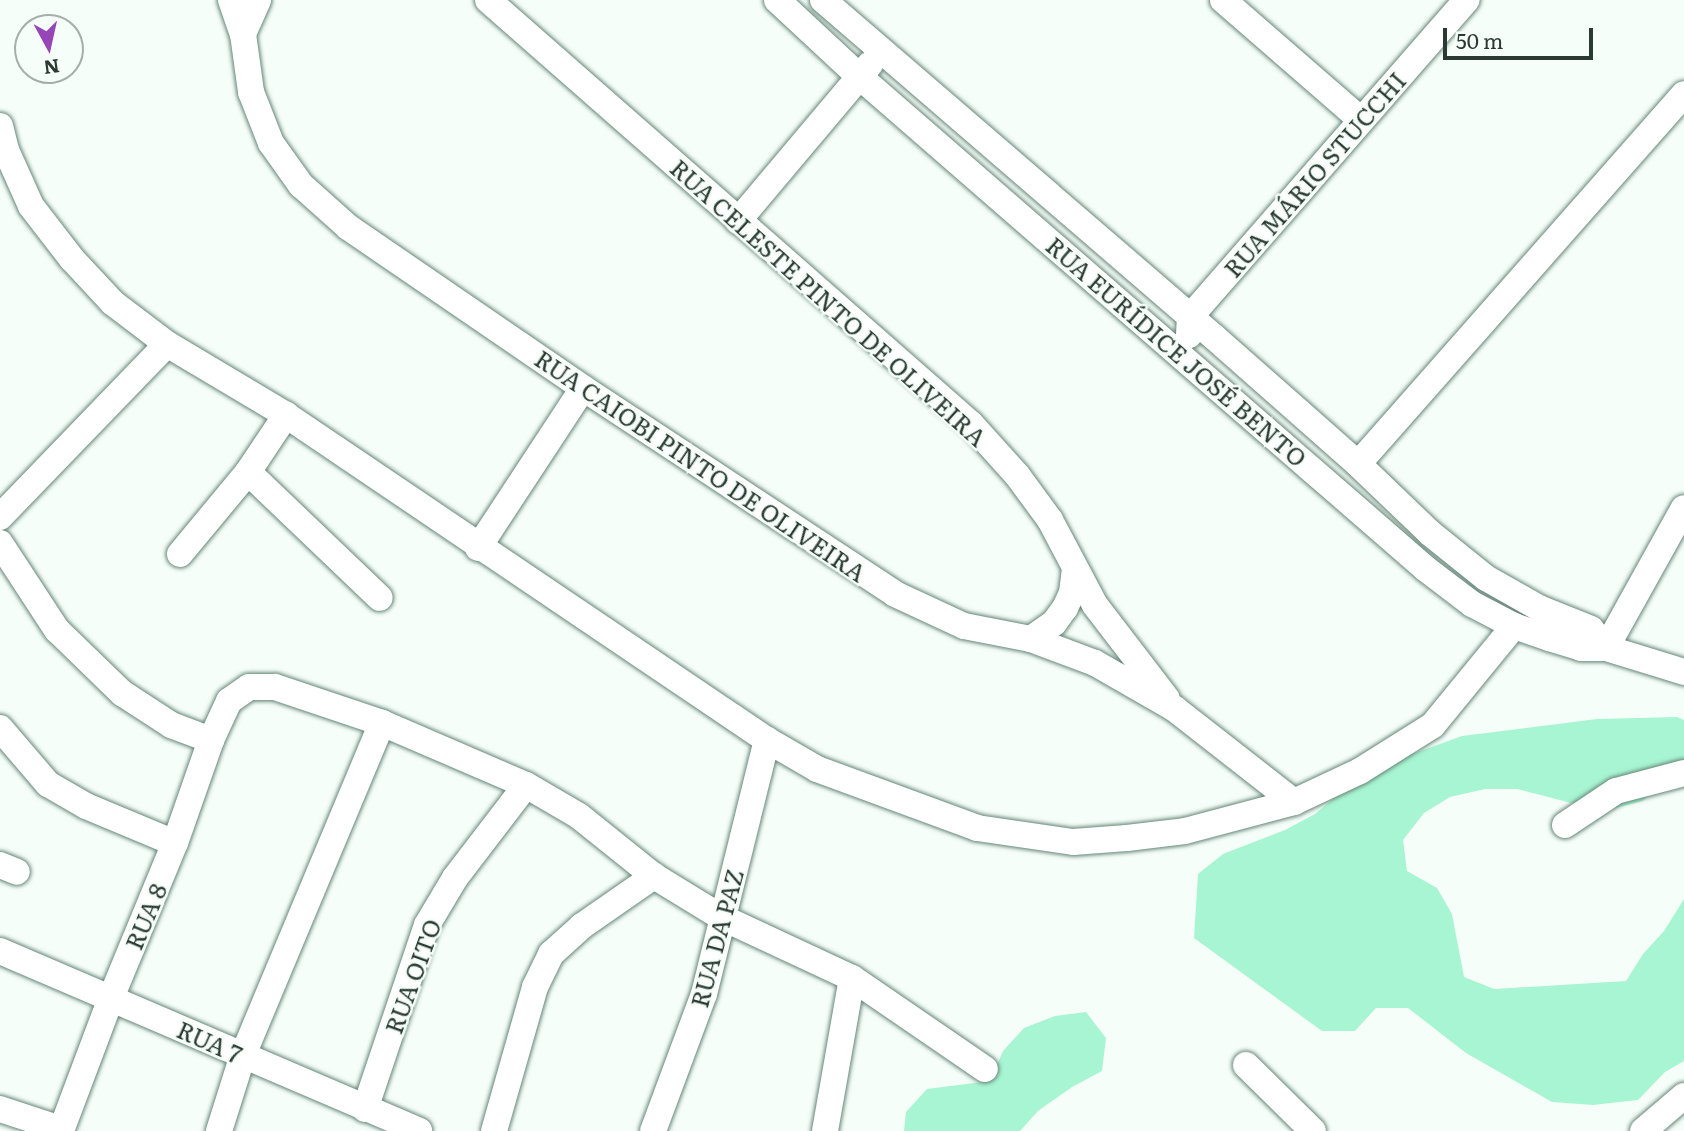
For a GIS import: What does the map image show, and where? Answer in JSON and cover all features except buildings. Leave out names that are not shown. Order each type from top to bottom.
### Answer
[{"type":"street","name":"RUA CAIOBI PINTO DE OLIVEIRA","points":[[231,0],[243,34],[251,92],[271,143],[301,185],[348,228],[583,388],[895,594],[964,626],[1031,639],[1095,663],[1175,709],[1294,803]]},
{"type":"street","points":[[243,34],[258,0]]},
{"type":"street","name":"RUA CELESTE PINTO DE OLIVEIRA","points":[[488,0],[971,424],[1017,475],[1050,520],[1108,624],[1175,709]]},
{"type":"street","name":"RUA EURÍDICE JOSÉ BENTO","points":[[777,0],[860,77],[1188,359],[1426,569],[1472,604],[1514,626],[1581,648],[1606,649],[1684,672]]},
{"type":"street","name":"RUA EURÍDICE JOSÉ BENTO","points":[[823,0],[1358,464],[1430,533],[1486,578],[1539,608],[1591,629],[1606,649]]},
{"type":"street","points":[[1223,0],[1360,119]]},
{"type":"street","name":"RUA MÁRIO STUCCHI","points":[[1190,317],[1360,119],[1467,0]]},
{"type":"street","points":[[738,220],[880,51]]},
{"type":"street","points":[[1358,464],[1684,94]]},
{"type":"street","points":[[0,126],[6,150],[31,206],[113,303],[167,344],[286,415],[478,548],[767,740],[817,769],[977,828],[1073,842],[1185,831],[1294,803],[1360,771],[1433,725],[1514,626]]},
{"type":"street","points":[[1188,359],[1190,317]]},
{"type":"street","points":[[0,517],[167,344]]},
{"type":"street","points":[[478,548],[583,388]]},
{"type":"street","points":[[180,554],[248,472],[286,415]]},
{"type":"street","points":[[248,472],[380,598]]},
{"type":"street","points":[[1606,649],[1684,508]]},
{"type":"street","points":[[0,543],[57,630],[122,693],[171,725],[211,740]]},
{"type":"street","points":[[1031,639],[1054,622],[1065,608],[1075,569]]},
{"type":"street","name":"RUA 8","points":[[61,1130],[175,842],[211,740],[229,701],[248,687],[275,687],[382,723]]},
{"type":"street","points":[[219,1131],[243,1055],[382,723],[526,785],[579,816],[654,876],[721,917],[852,978],[985,1069]]},
{"type":"street","points":[[0,728],[48,784],[86,806],[175,842]]},
{"type":"street","name":"RUA DA PAZ","points":[[653,1131],[704,994],[767,740]]},
{"type":"street","points":[[1565,825],[1616,791],[1684,774]]},
{"type":"street","name":"RUA OITO","points":[[365,1109],[427,925],[455,878],[526,785]]},
{"type":"street","points":[[494,1131],[535,987],[551,954],[582,926],[654,876]]},
{"type":"street","name":"RUA 7","points":[[0,951],[419,1131]]},
{"type":"street","points":[[825,1131],[852,978]]},
{"type":"street","points":[[1245,1065],[1313,1131]]},
{"type":"street","points":[[1643,1131],[1684,1096]]},
{"type":"street","points":[[0,1109],[61,1130]]},
{"type":"green space","points":[[1677,717],[1684,720],[1684,761],[1643,801],[1612,809],[1579,805],[1517,789],[1485,789],[1450,797],[1424,813],[1403,840],[1407,871],[1437,888],[1452,914],[1464,977],[1494,989],[1626,981],[1643,954],[1664,931],[1684,899],[1684,1061],[1665,1072],[1638,1100],[1593,1105],[1552,1102],[1466,1053],[1408,1008],[1376,1008],[1355,1031],[1322,1031],[1194,938],[1198,874],[1223,854],[1285,830],[1315,814],[1359,777],[1393,761],[1462,736],[1597,719]]},
{"type":"green space","points":[[1086,1012],[1106,1038],[1102,1071],[1072,1087],[1038,1111],[1020,1131],[904,1131],[906,1112],[927,1089],[990,1081],[1003,1051],[1024,1028],[1055,1016]]}]
